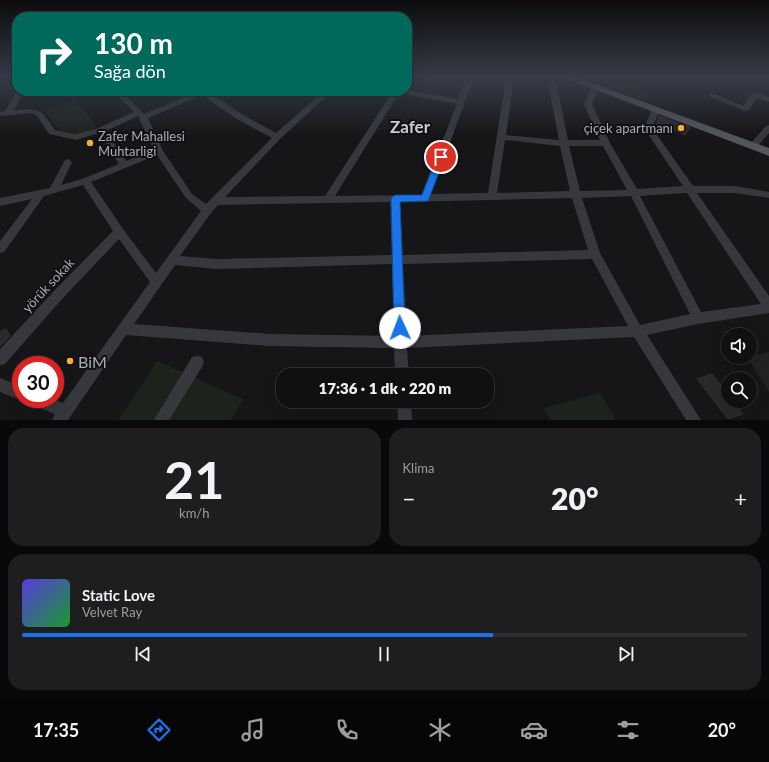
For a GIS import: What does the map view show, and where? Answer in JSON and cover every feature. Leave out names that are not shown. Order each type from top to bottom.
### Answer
[{"type":"main road","points":[[619,97],[769,152]]},
{"type":"street","points":[[4,114],[18,97]]},
{"type":"street","points":[[122,97],[140,115],[159,151],[189,196],[207,210]]},
{"type":"street","points":[[4,114],[33,111],[40,114],[52,132],[76,136],[100,130],[188,97]]},
{"type":"street","points":[[211,97],[240,117],[277,136]]},
{"type":"street","points":[[50,408],[62,416],[207,210],[277,136],[322,97]]},
{"type":"street","points":[[328,199],[394,97]]},
{"type":"street","points":[[430,97],[461,102]]},
{"type":"street","points":[[425,198],[463,97]]},
{"type":"street","points":[[492,196],[507,97]]},
{"type":"street","points":[[555,97],[576,195],[595,254],[637,331],[694,420]]},
{"type":"street","points":[[591,97],[588,104],[606,143],[634,193],[698,318]]},
{"type":"street","points":[[714,97],[745,108],[754,97]]},
{"type":"street","points":[[759,97],[769,100]]},
{"type":"street","points":[[122,329],[270,340],[400,342],[637,331],[698,318],[769,307],[648,128],[656,110]]},
{"type":"street","points":[[753,146],[769,128]]},
{"type":"street","points":[[100,130],[124,166]]},
{"type":"street","points":[[500,137],[552,143],[606,143]]},
{"type":"street","points":[[0,202],[41,194],[85,181],[159,151]]},
{"type":"street","points":[[54,190],[68,162]]},
{"type":"street","points":[[85,181],[119,232],[156,282]]},
{"type":"street","points":[[215,201],[576,195],[689,190],[752,191],[766,194],[769,202]]},
{"type":"street","points":[[0,249],[41,194]]},
{"type":"street","points":[[395,198],[402,368]]},
{"type":"street","name":"yörük sokak","points":[[0,359],[58,295],[119,232]]},
{"type":"street","points":[[171,260],[217,264],[595,254]]},
{"type":"street","points":[[161,420],[196,362]]},
{"type":"street","points":[[0,385],[12,390]]},
{"type":"street","points":[[404,408],[405,420]]},
{"type":"shaded area","points":[[632,97],[646,97],[646,102]]},
{"type":"shaded area","points":[[75,100],[97,127],[78,134],[59,130],[45,111]]},
{"type":"shaded area","points":[[769,352],[769,392],[751,364],[757,364],[757,355]]},
{"type":"shaded area","points":[[157,361],[243,399],[231,420],[118,420]]},
{"type":"shaded area","points":[[600,393],[616,420],[550,420],[544,408]]},
{"type":"building","points":[[659,116],[690,127],[685,135],[668,127],[656,126]]},
{"type":"building","points":[[6,329],[10,336],[0,346],[0,332]]},
{"type":"building","points":[[712,374],[721,385],[721,408],[738,408],[743,414],[728,419],[697,379]]},
{"type":"place","name":"çiçek apartmanı","points":[[681,128]]},
{"type":"place","name":"Zafer Mahallesi Muhtarligi","points":[[90,143]]},
{"type":"place","name":"BiM","points":[[70,361]]},
{"type":"district","name":"Zafer","points":[[410,126]]},
{"type":"route","points":[[400,328],[395,198],[425,198],[441,157]]}]
